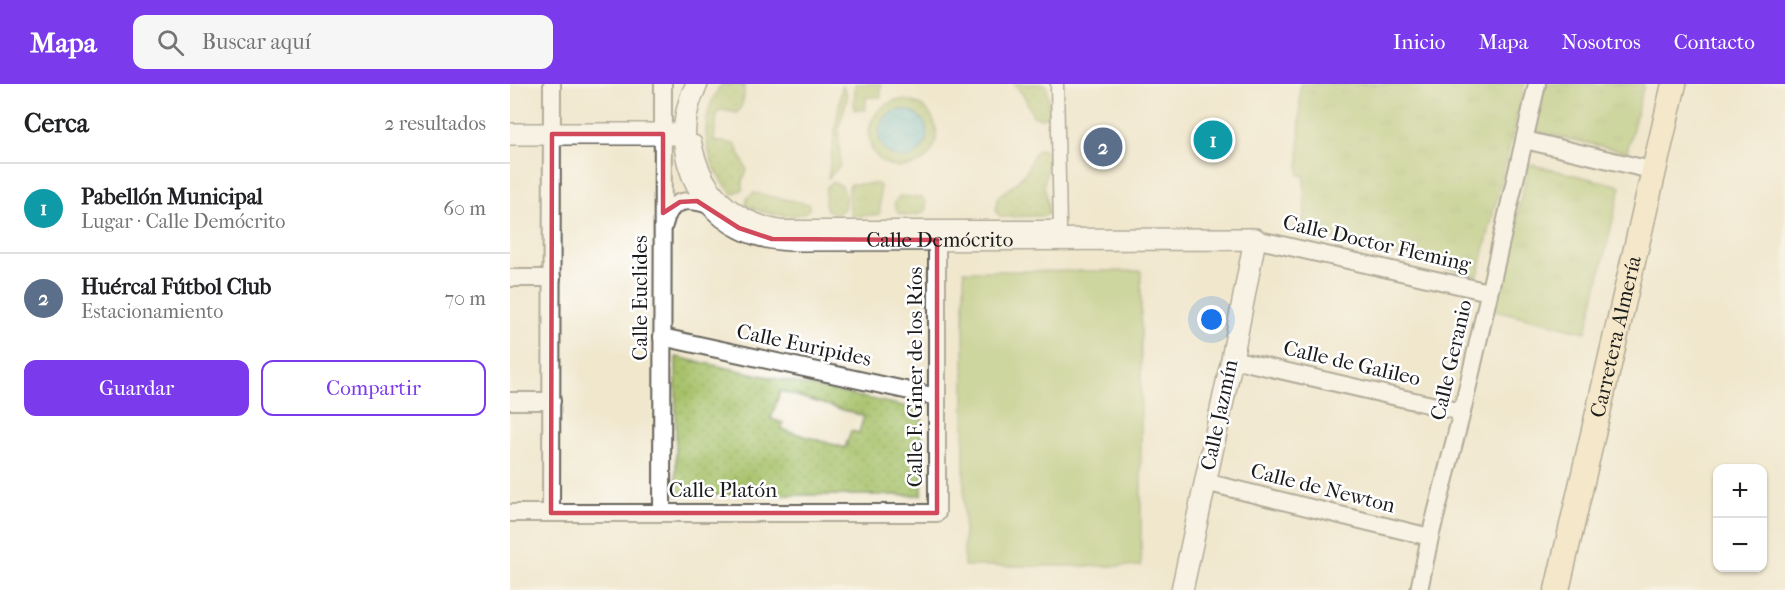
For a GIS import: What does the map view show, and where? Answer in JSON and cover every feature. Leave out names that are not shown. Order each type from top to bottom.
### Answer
[{"type":"main road","name":"Carretera Almería","points":[[1557,590],[1674,84]]},
{"type":"street","points":[[551,513],[552,84]]},
{"type":"street","name":"Calle Euclides","points":[[662,513],[663,84]]},
{"type":"street","name":"Calle Demócrito","points":[[697,84],[687,108],[684,134],[687,160],[693,177],[712,206],[739,228],[772,239],[1255,239]]},
{"type":"street","points":[[708,84],[695,113],[694,139],[699,160],[716,192],[736,209],[755,220],[781,227],[1060,227],[1057,84]]},
{"type":"street","name":"Calle Geranio","points":[[1419,590],[1537,84]]},
{"type":"street","points":[[510,134],[684,134]]},
{"type":"street","points":[[1524,140],[1655,171]]},
{"type":"street","points":[[663,234],[668,213],[680,202],[697,201],[712,206]]},
{"type":"street","name":"Calle Doctor Fleming","points":[[1255,239],[1489,292]]},
{"type":"street","name":"Calle Jazmín","points":[[1182,590],[1232,359],[1255,239]]},
{"type":"street","name":"Calle F. Giner de los Ríos","points":[[937,240],[937,513]]},
{"type":"street","points":[[510,278],[552,278]]},
{"type":"street","name":"Calle Euripides","points":[[662,338],[937,397]]},
{"type":"street","name":"Calle de Galileo","points":[[1232,359],[1462,412]]},
{"type":"street","points":[[510,401],[552,401]]},
{"type":"street","name":"Calle de Newton","points":[[1205,482],[1430,537]]},
{"type":"street","name":"Calle Platón","points":[[510,513],[937,513]]},
{"type":"highlighted area","points":[[552,134],[663,134],[663,213],[680,202],[697,201],[739,228],[772,239],[937,240],[937,513],[551,513]]},
{"type":"green space","points":[[722,84],[744,84],[743,103],[737,113],[721,110],[717,113],[714,141],[735,144],[747,170],[743,180],[743,189],[733,194],[715,169],[707,141],[706,126],[709,112]]},
{"type":"green space","points":[[855,84],[881,84],[881,97],[866,97],[866,110],[854,110]]},
{"type":"green space","points":[[1014,84],[1046,84],[1050,110],[1047,117],[1033,116],[1024,96]]},
{"type":"green space","points":[[1300,84],[1525,84],[1478,276],[1294,229],[1297,218],[1305,218],[1304,175],[1299,175]]},
{"type":"green space","points":[[1546,84],[1644,84],[1627,152],[1538,132],[1535,128]]},
{"type":"green space","points":[[842,85],[847,99],[839,127],[840,166],[828,178]]},
{"type":"green space","points":[[896,100],[913,102],[925,109],[933,119],[936,131],[935,144],[929,155],[919,163],[904,167],[890,166],[880,160],[873,151],[869,140],[870,128],[874,117],[883,107]],"holes":[[[898,110],[908,110],[919,152],[909,157],[898,157],[880,127],[886,116]]]},
{"type":"green space","points":[[1040,149],[1047,152],[1049,158],[1044,185],[1049,213],[1044,216],[1001,217],[996,212],[997,197],[1021,178],[1033,155]]},
{"type":"green space","points":[[1529,164],[1621,186],[1586,332],[1494,310]]},
{"type":"green space","points":[[832,182],[842,186],[846,196],[844,209],[837,214],[827,210],[825,203],[826,188]]},
{"type":"green space","points":[[851,184],[878,184],[880,186],[880,213],[878,215],[852,216],[849,186]]},
{"type":"green space","points":[[754,193],[809,204],[809,210],[796,215],[778,215],[760,211],[746,205],[747,198]]},
{"type":"green space","points":[[899,196],[923,198],[926,210],[912,216],[898,213],[894,204]]},
{"type":"green space","points":[[964,271],[1141,271],[1141,566],[964,566]]},
{"type":"green space","points":[[676,357],[922,410],[922,495],[676,495]],"holes":[[[780,391],[864,416],[859,433],[851,431],[845,448],[781,429],[783,423],[771,419]]]},
{"type":"water","points":[[898,110],[908,110],[920,117],[927,129],[927,139],[920,151],[908,158],[898,158],[883,147],[879,139],[879,129],[890,114]]},
{"type":"place","name":"Pabellón Municipal","points":[[1213,140]]},
{"type":"place","name":"Huércal Fútbol Club","points":[[1103,147]]}]
